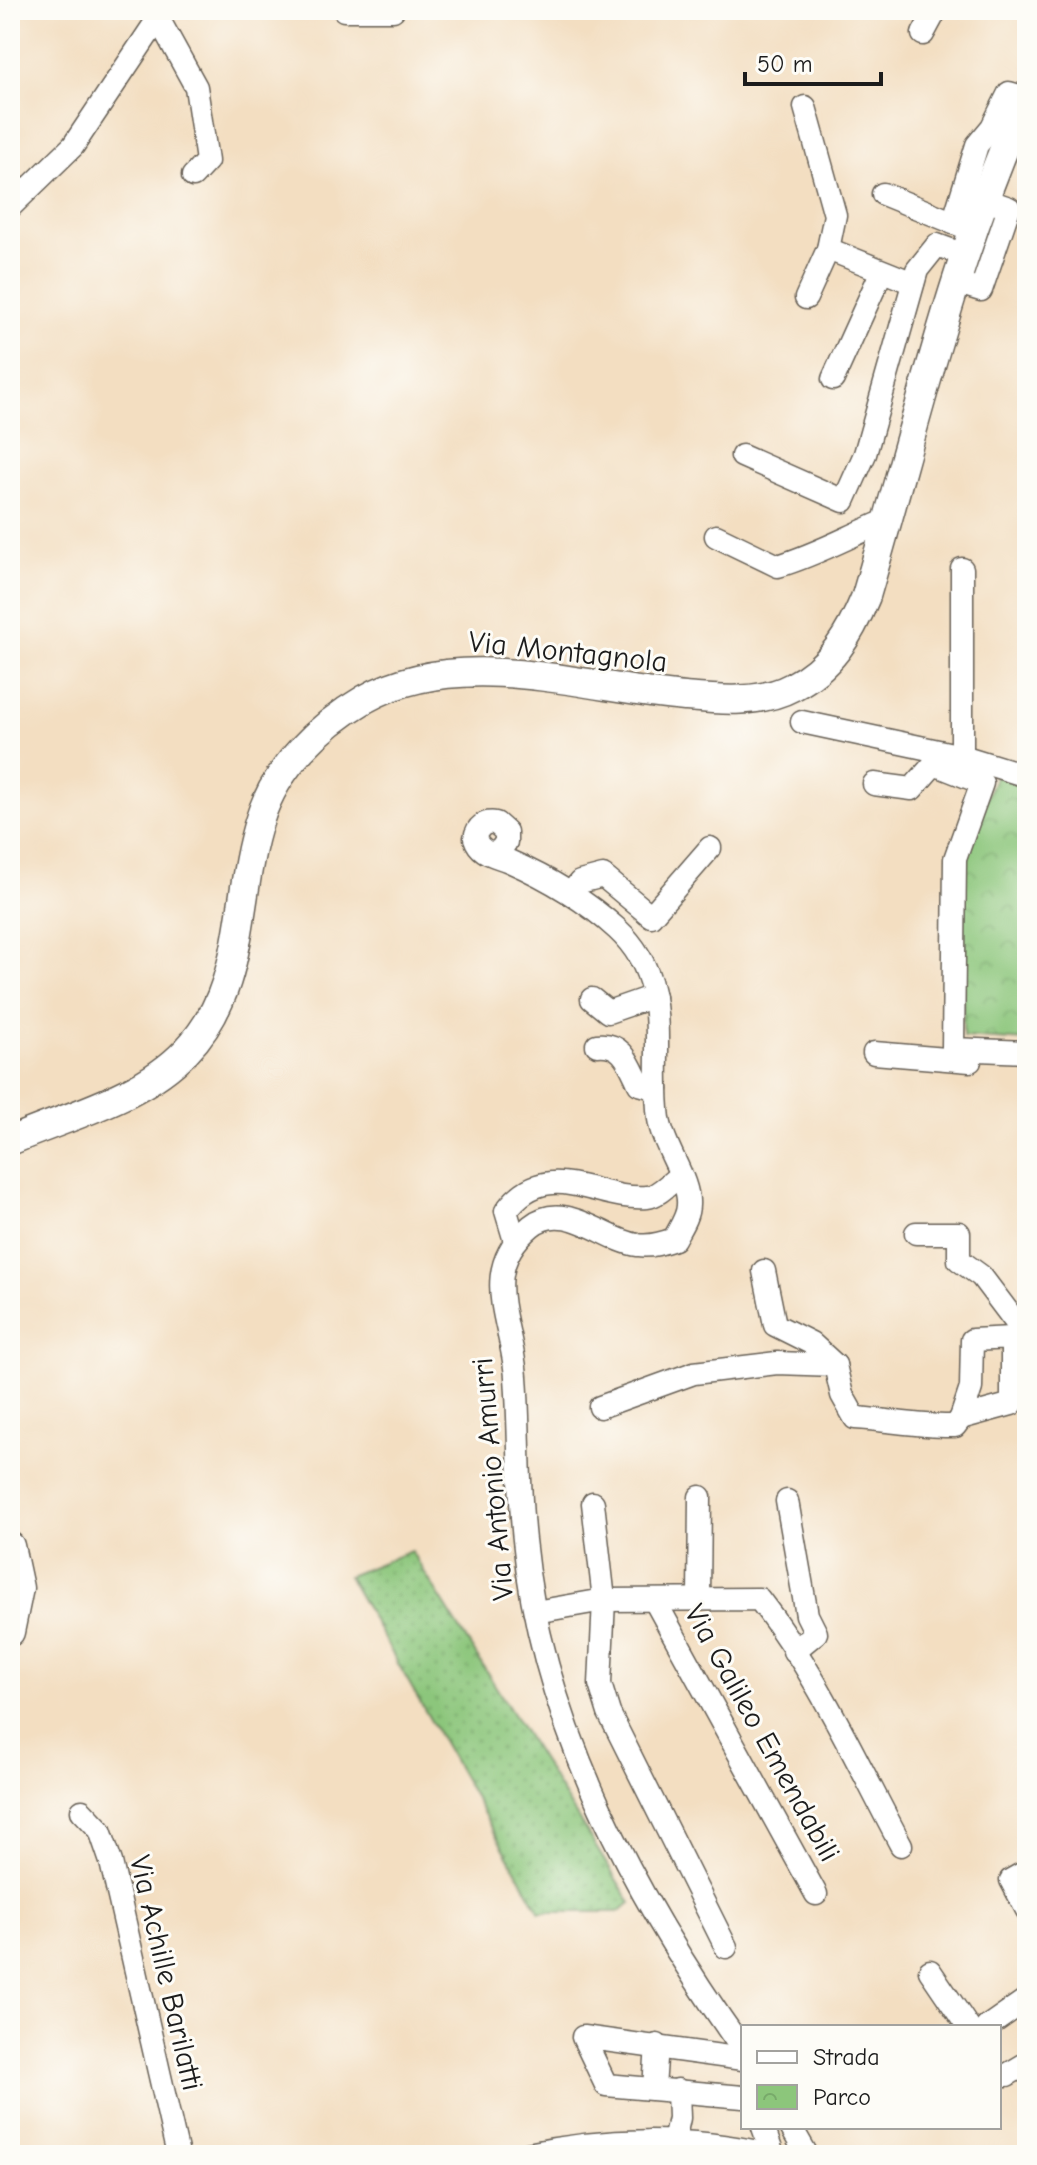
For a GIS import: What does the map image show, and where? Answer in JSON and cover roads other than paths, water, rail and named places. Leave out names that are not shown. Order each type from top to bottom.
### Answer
[{"type":"main road","name":"Via Montagnola","points":[[10,1141],[159,1074],[185,1052],[204,1030],[233,969],[253,845],[272,790],[309,740],[365,699],[407,682],[464,673],[530,677],[721,701],[767,696],[790,688],[832,657],[851,631],[888,520],[958,283],[965,237],[986,200],[1026,97]]},
{"type":"main road","points":[[10,1546],[19,1588],[10,1632]]},
{"type":"street","points":[[344,10],[354,13],[393,10]]},
{"type":"street","points":[[923,34],[936,10]]},
{"type":"street","points":[[161,14],[196,87],[207,161],[193,176]]},
{"type":"street","points":[[10,207],[73,146],[161,14]]},
{"type":"street","points":[[965,237],[977,145],[992,127],[1009,93],[1026,97]]},
{"type":"street","points":[[805,107],[835,215],[828,249],[806,298]]},
{"type":"street","points":[[883,194],[965,237]]},
{"type":"street","points":[[958,283],[981,290],[1009,208],[986,200]]},
{"type":"street","points":[[742,456],[844,501],[865,454],[917,270],[937,245],[965,237]]},
{"type":"street","points":[[828,249],[881,273],[913,283]]},
{"type":"street","points":[[833,379],[881,273]]},
{"type":"street","points":[[716,536],[778,566],[803,559],[829,543],[888,520]]},
{"type":"street","points":[[962,569],[962,756]]},
{"type":"street","points":[[802,722],[962,756],[1027,776]]},
{"type":"street","points":[[874,784],[912,789],[934,764],[982,783],[955,859],[953,1049]]},
{"type":"street","points":[[507,837],[498,857],[571,893],[624,935],[641,959],[654,996],[660,1036],[659,1121],[686,1189],[688,1207],[674,1239],[638,1246],[577,1220],[554,1217],[534,1223],[515,1241],[506,1211],[518,1195],[547,1184],[582,1183],[620,1195],[651,1197],[679,1176]]},
{"type":"street","points":[[571,893],[580,882],[603,876],[651,916],[710,848]]},
{"type":"street","points":[[592,999],[608,1012],[654,996]]},
{"type":"street","points":[[597,1045],[610,1044],[622,1051],[639,1084],[657,1089]]},
{"type":"street","points":[[1027,1052],[867,1049],[1027,1066]]},
{"type":"street","points":[[916,1233],[959,1233],[959,1260],[981,1276],[1022,1338],[1012,1404]]},
{"type":"street","name":"Via Antonio Amurri","points":[[515,1241],[508,1251],[499,1289],[516,1367],[524,1540],[535,1612],[563,1720],[616,1842],[685,1969],[741,2047]]},
{"type":"street","points":[[764,1271],[775,1325],[811,1343],[835,1365],[842,1395],[855,1418],[901,1420],[917,1427],[955,1426],[961,1418],[971,1388],[972,1340],[1022,1338]]},
{"type":"street","points":[[600,1407],[694,1373],[777,1363],[835,1365]]},
{"type":"street","points":[[971,1388],[1012,1404]]},
{"type":"street","points":[[961,1418],[1012,1404]]},
{"type":"street","name":"Via Galileo Emendabili","points":[[699,1598],[700,1497]]},
{"type":"street","points":[[787,1501],[807,1615],[816,1633],[794,1651]]},
{"type":"street","points":[[593,1503],[604,1600],[600,1684],[609,1713],[726,1947]]},
{"type":"street","name":"Via Galileo Emendabili","points":[[535,1612],[604,1600],[759,1599],[782,1629],[901,1845]]},
{"type":"street","name":"Via Galileo Emendabili","points":[[655,1601],[816,1894]]},
{"type":"street","points":[[782,1629],[807,1615]]},
{"type":"street","name":"Via Achille Barilatti","points":[[82,1811],[100,1830],[111,1862],[178,2155]]},
{"type":"street","points":[[1027,1871],[1011,1880],[1027,1910]]},
{"type":"street","points":[[930,1971],[967,2025]]},
{"type":"street","points":[[990,2025],[1027,1999]]},
{"type":"street","points":[[741,2059],[583,2037],[606,2085],[741,2097]]},
{"type":"street","points":[[654,2088],[657,2045]]},
{"type":"street","points":[[1007,2075],[1027,2063]]},
{"type":"street","points":[[674,2141],[679,2118],[678,2090]]},
{"type":"street","points":[[712,2147],[742,2129]]},
{"type":"street","points":[[764,2129],[772,2155]]},
{"type":"street","points":[[772,2155],[777,2129]]},
{"type":"street","points":[[792,2129],[807,2155]]},
{"type":"street","points":[[523,2155],[674,2141],[772,2155]]}]
